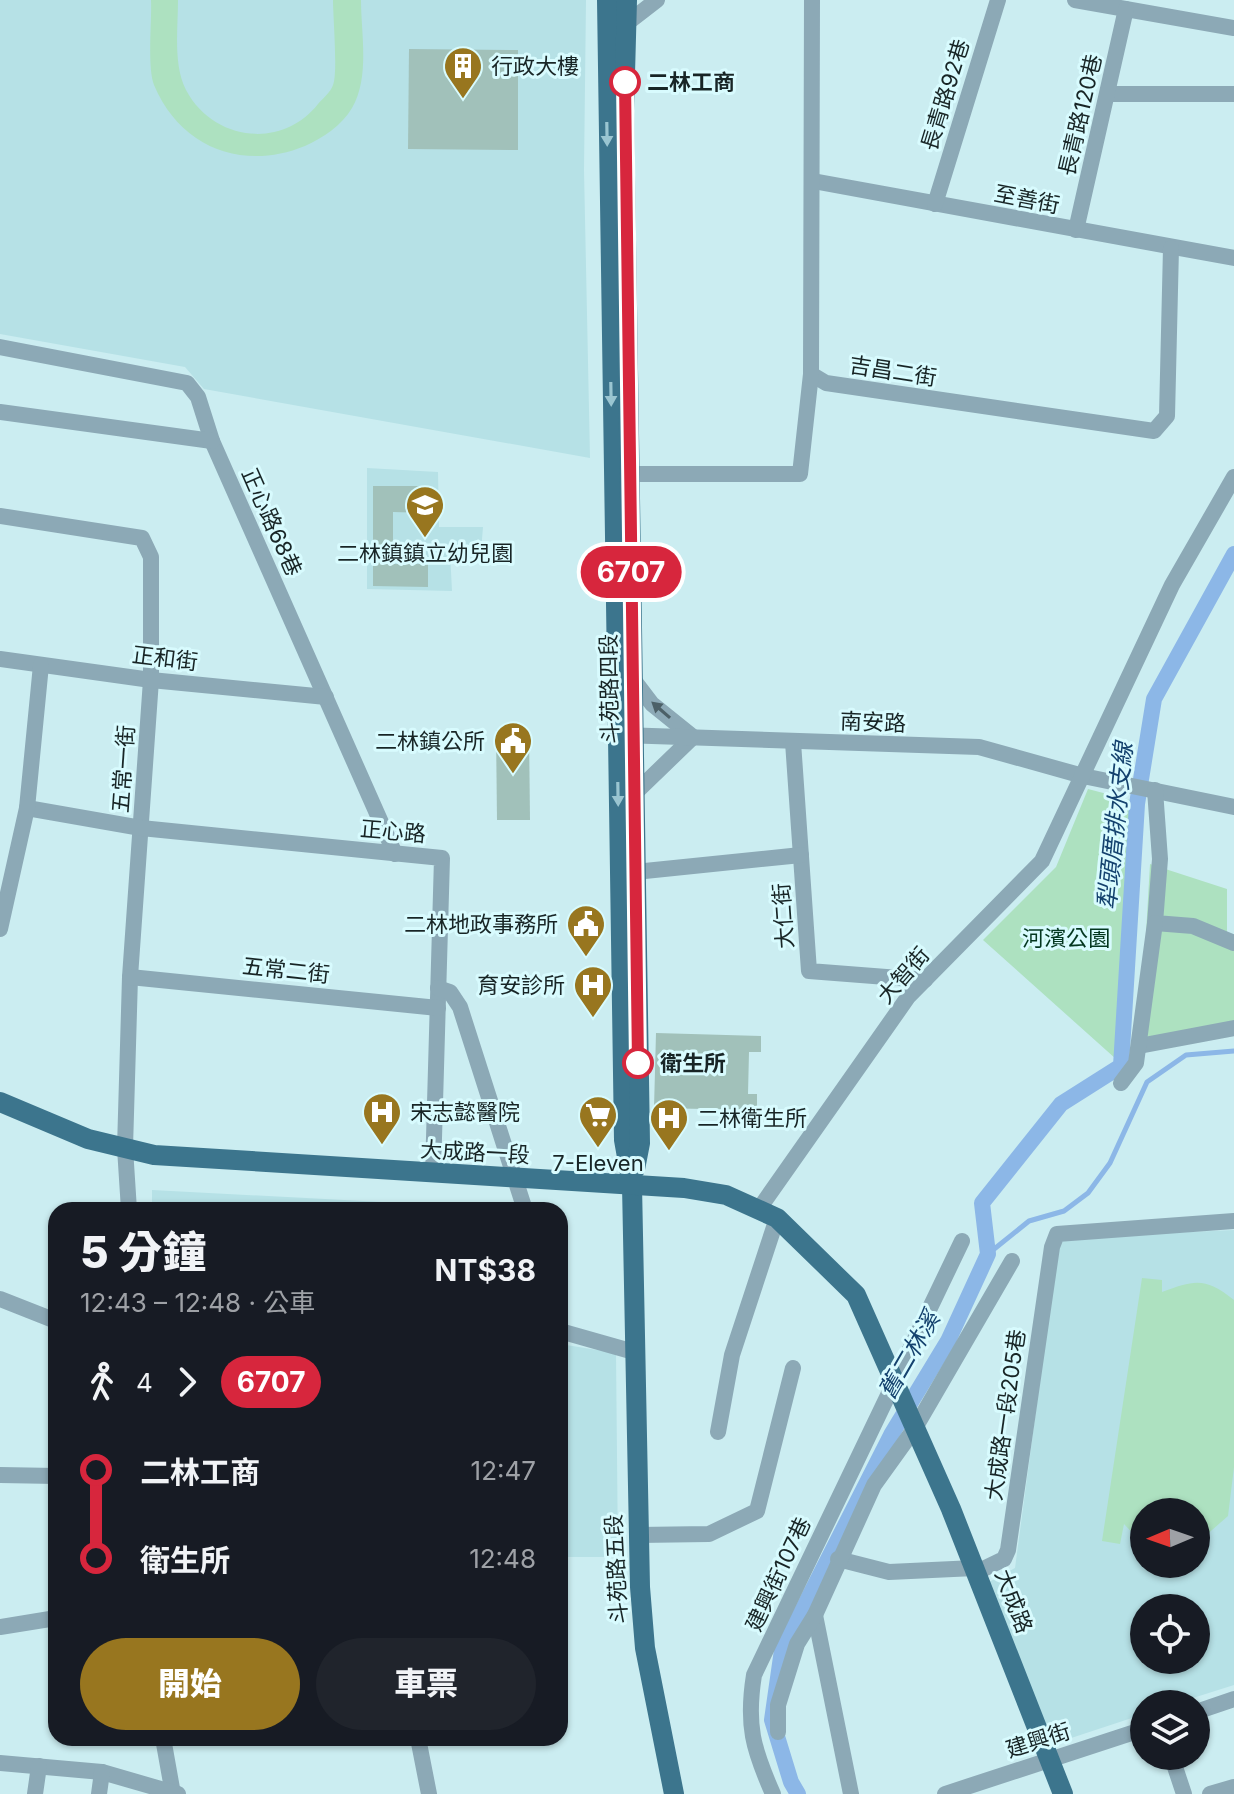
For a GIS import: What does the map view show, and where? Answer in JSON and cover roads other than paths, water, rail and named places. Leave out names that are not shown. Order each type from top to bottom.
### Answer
[{"type":"main road","name":"斗苑路四段","points":[[607,0],[625,735],[624,1140],[632,1185],[634,1346]]},
{"type":"main road","name":"斗苑路四段","points":[[627,0],[633,679],[625,735],[634,794],[640,1143],[632,1185]]},
{"type":"main road","name":"大成路一段","points":[[0,1102],[88,1139],[154,1155],[632,1185]]},
{"type":"main road","points":[[632,1185],[726,1195],[768,1213],[856,1295],[893,1378]]},
{"type":"main road","name":"斗苑路五段","points":[[634,1346],[638,1535],[645,1648],[674,1794]]},
{"type":"main road","name":"大成路","points":[[893,1378],[976,1570],[1063,1794]]},
{"type":"street","points":[[626,24],[657,0]]},
{"type":"street","points":[[629,474],[800,474],[811,374],[812,0]]},
{"type":"street","name":"長青路92巷","points":[[935,204],[998,0]]},
{"type":"street","points":[[1075,0],[1234,28]]},
{"type":"street","name":"長青路120巷","points":[[1076,230],[1126,9]]},
{"type":"street","points":[[1108,94],[1234,94]]},
{"type":"street","name":"至善街","points":[[813,181],[1234,258]]},
{"type":"street","name":"吉昌二街","points":[[811,374],[826,383],[1154,431],[1167,416],[1171,248]]},
{"type":"street","name":"正心路68巷","points":[[0,347],[187,383],[198,397],[212,441],[395,854]]},
{"type":"street","points":[[0,412],[212,441]]},
{"type":"street","name":"大智街","points":[[718,1432],[732,1355],[768,1213],[908,997],[1042,861],[1172,585],[1234,477]]},
{"type":"street","name":"五常一街","points":[[0,516],[142,538],[151,557],[151,680],[130,977],[125,1148],[128,1202]]},
{"type":"street","name":"正和街","points":[[0,659],[151,680],[326,697]]},
{"type":"street","points":[[0,929],[27,808],[41,665]]},
{"type":"street","points":[[633,679],[652,704],[693,737],[634,794]]},
{"type":"street","name":"南安路","points":[[625,735],[979,747],[1083,776],[1155,790]]},
{"type":"street","name":"大仁街","points":[[793,742],[809,971],[925,980]]},
{"type":"street","points":[[1121,1083],[1136,1063],[1155,923],[1160,859],[1155,790],[1234,807]]},
{"type":"street","name":"正心路","points":[[27,808],[141,828],[442,858],[433,1173]]},
{"type":"street","points":[[635,872],[801,855]]},
{"type":"street","points":[[1155,923],[1193,926],[1234,943]]},
{"type":"street","name":"五常二街","points":[[130,977],[438,1008]]},
{"type":"street","points":[[438,988],[450,992],[460,1007],[523,1202]]},
{"type":"street","points":[[1139,1046],[1234,1028]]},
{"type":"street","name":"大成路一段205巷","points":[[976,1570],[1004,1559],[1008,1550],[1052,1247],[1057,1234],[1234,1221]]},
{"type":"street","name":"建興街107巷","points":[[773,1794],[753,1750],[748,1709],[754,1675],[893,1378],[962,1241]]},
{"type":"street","points":[[778,1732],[778,1705],[797,1644],[815,1615],[874,1485],[915,1428],[1012,1261]]},
{"type":"street","points":[[0,1299],[48,1318]]},
{"type":"street","points":[[568,1333],[634,1346]]},
{"type":"street","points":[[638,1535],[709,1534],[757,1511],[793,1368]]},
{"type":"street","points":[[0,1475],[48,1476]]},
{"type":"street","points":[[838,1559],[889,1572],[976,1570]]},
{"type":"street","points":[[815,1615],[851,1794]]},
{"type":"street","points":[[0,1627],[48,1619]]},
{"type":"street","points":[[1210,1707],[1234,1699]]},
{"type":"street","name":"建興街","points":[[945,1794],[1130,1734]]},
{"type":"street","points":[[0,1763],[102,1772],[174,1793],[165,1746]]},
{"type":"street","points":[[420,1746],[429,1794]]},
{"type":"street","points":[[35,1794],[39,1766]]},
{"type":"street","points":[[1176,1770],[1184,1794]]},
{"type":"street","points":[[99,1794],[102,1772]]},
{"type":"street","points":[[1210,1794],[1234,1787]]},
{"type":"waterway","name":"犁頭厝排水支線","points":[[798,1794],[791,1782],[772,1720],[782,1650],[891,1435],[948,1341],[988,1254],[982,1203],[1061,1104],[1121,1066],[1137,804],[1154,699],[1234,554]]},
{"type":"waterway","name":"舊二林溪","points":[[988,1254],[1029,1221],[1064,1211],[1088,1193],[1110,1163],[1147,1082],[1186,1055],[1234,1051]]},
{"type":"place","name":"二林工商","points":[[625,82]]},
{"type":"place","name":"行政大樓","points":[[463,100]]},
{"type":"place","name":"二林鎮鎮立幼兒園","points":[[425,539]]},
{"type":"place","name":"二林鎮公所","points":[[513,775]]},
{"type":"place","name":"二林地政事務所","points":[[586,958]]},
{"type":"place","name":"育安診所","points":[[593,1019]]},
{"type":"place","name":"衛生所","points":[[638,1063]]},
{"type":"place","name":"宋志懿醫院","points":[[382,1146]]},
{"type":"place","name":"7-Eleven","points":[[598,1149]]},
{"type":"place","name":"二林衛生所","points":[[669,1152]]},
{"type":"park label","name":"河濱公園","points":[[1066,938]]}]
